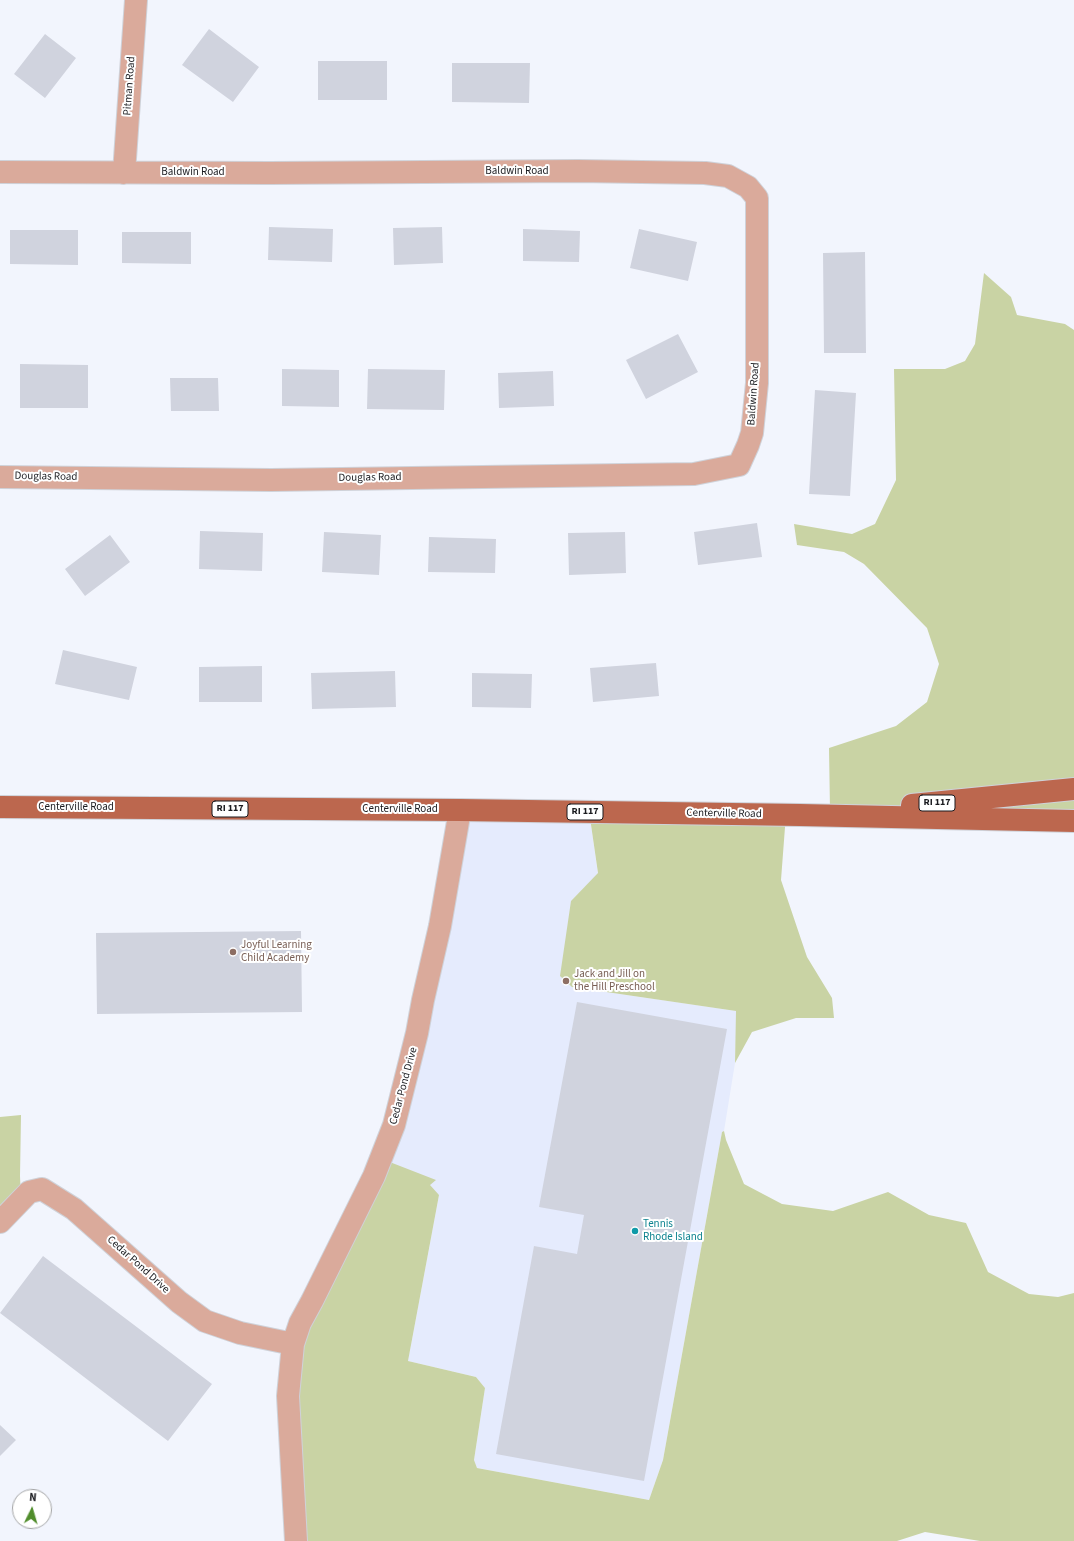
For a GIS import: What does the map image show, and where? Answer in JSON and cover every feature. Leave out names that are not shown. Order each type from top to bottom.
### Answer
[{"type":"main road","name":"Centerville Road","points":[[800,815],[1010,797],[1074,789]]},
{"type":"main road","name":"Centerville Road","points":[[0,807],[460,810],[1074,821]]},
{"type":"street","name":"Pitman Road","points":[[124,173],[136,0]]},
{"type":"street","name":"Baldwin Road","points":[[0,172],[270,173],[578,171],[705,172],[728,176],[748,187],[757,198],[756,383],[752,433],[739,464]]},
{"type":"street","name":"Douglas Road","points":[[0,477],[271,480],[694,474],[739,464]]},
{"type":"street","name":"Cedar Pond Drive","points":[[296,1541],[288,1396],[293,1344],[300,1322],[312,1301],[374,1176],[394,1125],[417,1033],[440,926],[460,810]]},
{"type":"street","name":"Cedar Pond Drive","points":[[0,1222],[29,1192],[42,1189],[74,1209],[179,1302],[205,1321],[240,1333],[293,1344]]},
{"type":"shaded area","points":[[589,811],[598,874],[571,901],[572,987],[737,1011],[735,1063],[724,1131],[722,1132],[663,1460],[649,1500],[477,1468],[474,1460],[485,1388],[476,1377],[408,1361],[439,1195],[382,1159],[459,818]]},
{"type":"green space","points":[[984,273],[1011,297],[1017,315],[1065,324],[1074,330],[1074,817],[830,810],[829,748],[896,726],[927,702],[939,664],[927,628],[864,564],[844,552],[797,545],[794,524],[852,534],[875,524],[896,480],[894,369],[945,369],[965,361],[975,344]]},
{"type":"green space","points":[[589,811],[786,814],[781,880],[807,957],[832,998],[834,1018],[796,1018],[752,1032],[735,1063],[736,1011],[572,987],[560,976],[571,901],[598,873]]},
{"type":"green space","points":[[21,1115],[21,1198],[0,1219],[0,1117]]},
{"type":"green space","points":[[724,1131],[726,1140],[744,1184],[782,1204],[833,1211],[888,1192],[929,1215],[966,1223],[988,1272],[1029,1294],[1058,1297],[1074,1293],[1074,1541],[980,1541],[925,1532],[897,1541],[296,1541],[293,1342],[382,1159],[436,1180],[430,1185],[439,1195],[408,1361],[476,1377],[485,1388],[474,1460],[477,1468],[649,1500],[663,1460],[722,1132]]},
{"type":"building","points":[[209,29],[259,67],[233,102],[182,65]]},
{"type":"building","points":[[45,34],[76,58],[45,98],[14,74]]},
{"type":"building","points":[[318,61],[387,61],[387,100],[318,100]]},
{"type":"building","points":[[452,63],[530,63],[529,103],[452,102]]},
{"type":"building","points":[[269,227],[333,229],[332,262],[268,260]]},
{"type":"building","points":[[442,227],[443,263],[394,265],[393,228]]},
{"type":"building","points":[[523,229],[580,231],[579,262],[523,261]]},
{"type":"building","points":[[639,229],[697,242],[688,281],[630,268]]},
{"type":"building","points":[[10,230],[78,230],[78,265],[10,264]]},
{"type":"building","points":[[122,232],[191,232],[191,264],[122,263]]},
{"type":"building","points":[[865,252],[866,353],[824,353],[823,253]]},
{"type":"building","points":[[678,334],[698,372],[646,399],[626,360]]},
{"type":"building","points":[[20,364],[88,365],[88,408],[20,408]]},
{"type":"building","points":[[282,369],[339,370],[339,407],[282,406]]},
{"type":"building","points":[[368,369],[445,370],[444,410],[367,409]]},
{"type":"building","points":[[553,371],[554,406],[499,408],[498,373]]},
{"type":"building","points":[[170,378],[218,378],[219,411],[171,411]]},
{"type":"building","points":[[815,390],[856,393],[850,496],[809,494]]},
{"type":"building","points":[[757,523],[762,557],[698,565],[694,532]]},
{"type":"building","points":[[200,531],[263,533],[262,571],[199,569]]},
{"type":"building","points":[[324,532],[381,535],[379,575],[322,572]]},
{"type":"building","points":[[625,532],[626,573],[569,575],[568,533]]},
{"type":"building","points":[[110,535],[130,562],[85,596],[65,569]]},
{"type":"building","points":[[429,537],[496,539],[495,573],[428,572]]},
{"type":"building","points":[[63,650],[137,667],[129,700],[55,684]]},
{"type":"building","points":[[656,663],[659,696],[593,702],[590,668]]},
{"type":"building","points":[[262,666],[262,702],[199,702],[199,667]]},
{"type":"building","points":[[395,671],[396,707],[312,709],[311,673]]},
{"type":"building","points":[[472,673],[532,674],[531,708],[472,707]]},
{"type":"building","points":[[301,931],[302,1012],[97,1014],[96,933]]},
{"type":"building","name":"Tennis Rhode Island","points":[[577,1002],[727,1029],[644,1481],[496,1454],[534,1246],[577,1254],[584,1215],[539,1207]]},
{"type":"building","points":[[43,1256],[212,1384],[168,1441],[0,1313]]},
{"type":"building","points":[[0,1425],[16,1440],[0,1456]]},
{"type":"place","name":"Joyful Learning Child Academy","points":[[233,952]]},
{"type":"place","name":"Jack and Jill on the Hill Preschool","points":[[566,981]]},
{"type":"place","name":"Tennis Rhode Island","points":[[635,1231]]}]
